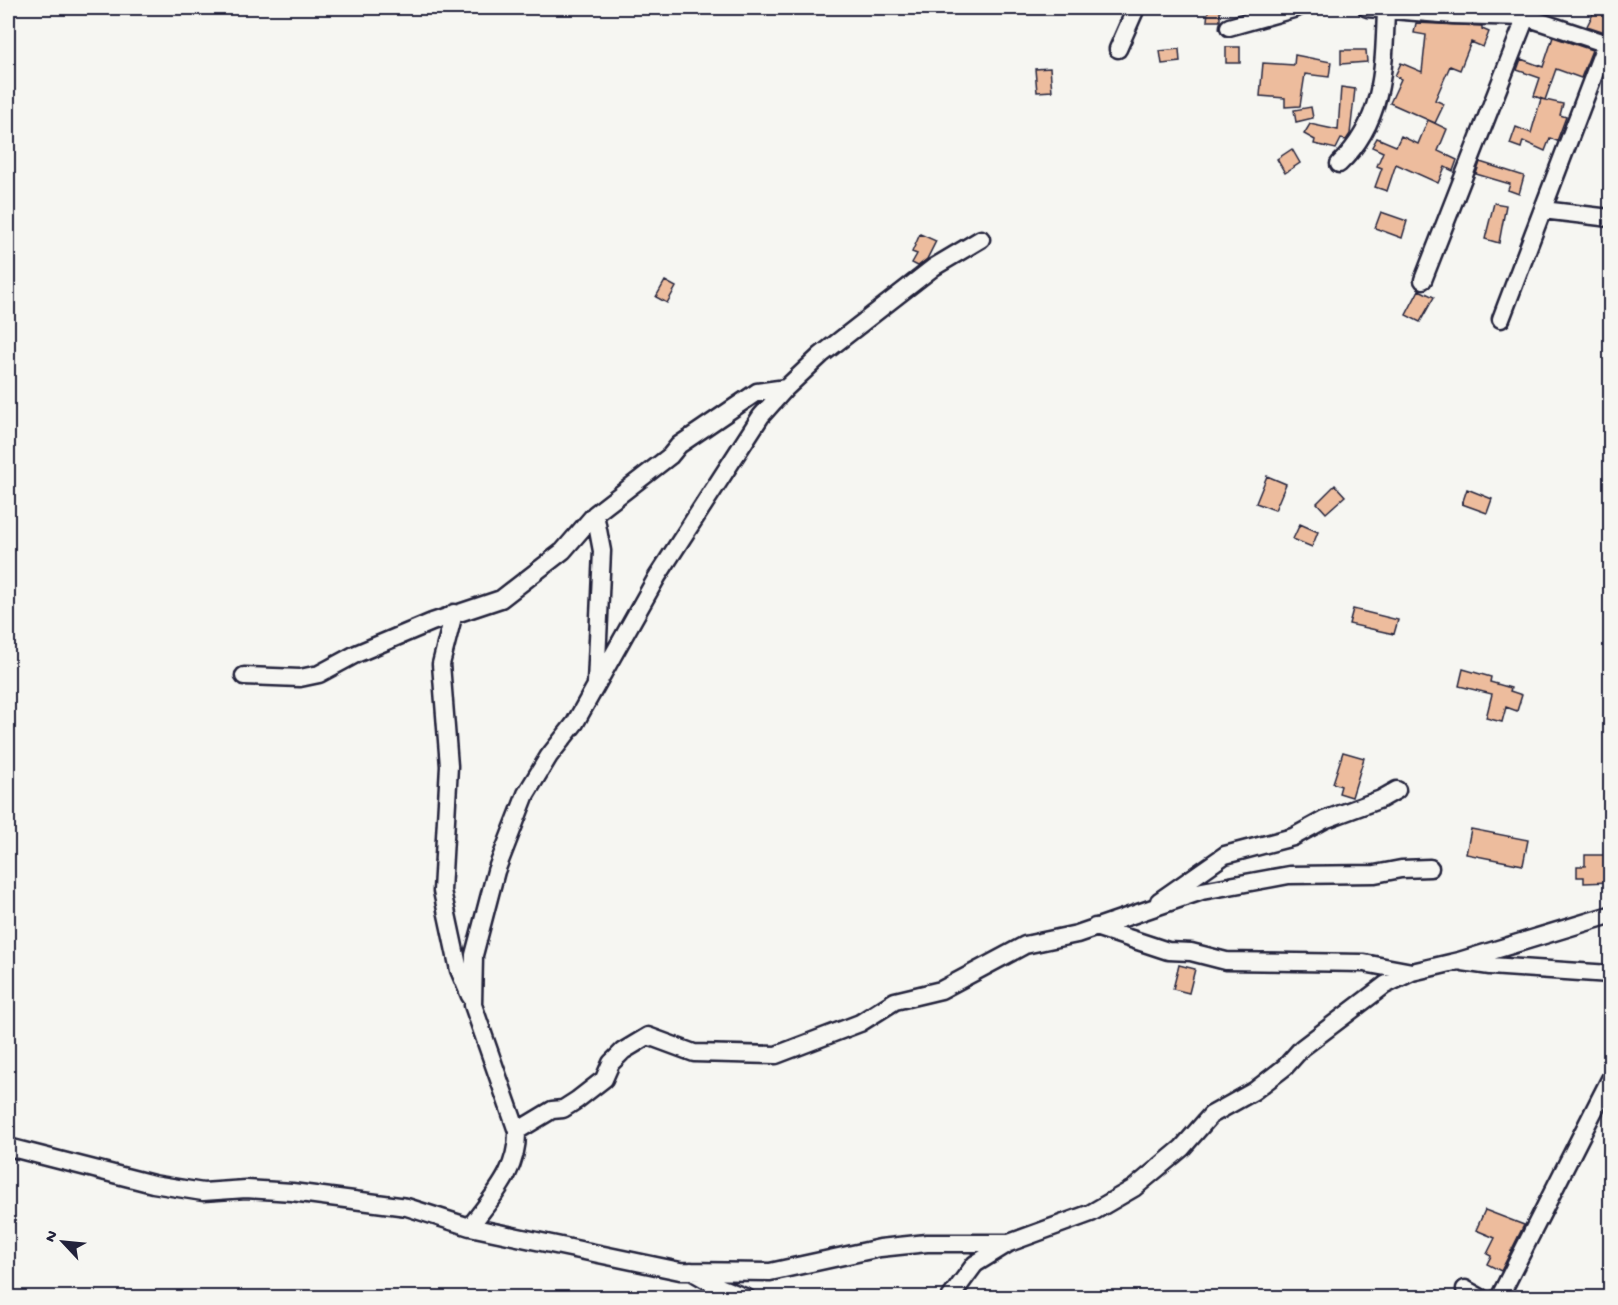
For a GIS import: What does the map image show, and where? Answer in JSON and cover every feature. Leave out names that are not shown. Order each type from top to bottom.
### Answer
[{"type":"street","points":[[1118,49],[1136,8]]},
{"type":"street","points":[[1229,27],[1297,8]]},
{"type":"street","points":[[1366,8],[1530,12],[1608,44],[1501,319]]},
{"type":"street","points":[[1339,164],[1355,149],[1371,122],[1380,91],[1386,9]]},
{"type":"street","points":[[1424,280],[1530,12]]},
{"type":"street","points":[[1543,210],[1611,218]]},
{"type":"street","points":[[473,1005],[474,955],[483,914],[522,804],[549,756],[575,723],[657,578],[761,416],[786,388],[821,355],[934,267],[981,239]]},
{"type":"street","points":[[244,676],[300,678],[319,674],[356,654],[453,613],[501,599],[563,551],[595,514],[708,424],[757,392],[786,388]]},
{"type":"street","points":[[595,514],[602,551],[596,687]]},
{"type":"street","points":[[453,613],[441,664],[448,766],[442,891],[459,970],[517,1131],[517,1153],[507,1174],[470,1227]]},
{"type":"street","points":[[1150,908],[1167,893],[1225,855],[1293,837],[1324,820],[1381,800],[1397,790]]},
{"type":"street","points":[[517,1131],[552,1110],[563,1109],[577,1100],[604,1079],[611,1063],[623,1051],[648,1036],[694,1053],[776,1055],[860,1023],[895,1001],[941,990],[1025,945],[1077,934],[1120,921],[1150,908],[1225,886],[1280,876],[1375,874],[1401,869],[1430,868]]},
{"type":"street","points":[[950,1298],[975,1264],[1009,1243],[1091,1213],[1134,1188],[1182,1148],[1211,1116],[1254,1091],[1285,1067],[1302,1048],[1385,985],[1412,972],[1459,961],[1611,915]]},
{"type":"street","points":[[1095,927],[1168,951],[1191,952],[1226,961],[1364,963],[1412,972]]},
{"type":"street","points":[[1459,961],[1490,966],[1611,974]]},
{"type":"street","points":[[1499,1298],[1611,1079]]},
{"type":"street","points":[[8,1146],[153,1184],[203,1192],[246,1189],[292,1192],[407,1207],[470,1227],[690,1270],[770,1272],[880,1248],[927,1243],[1009,1243]]},
{"type":"street","points":[[690,1270],[719,1287],[747,1298]]},
{"type":"street","points":[[1465,1289],[1481,1298]]},
{"type":"building","points":[[1596,8],[1611,8],[1611,34],[1587,26]]},
{"type":"building","points":[[1208,10],[1220,10],[1220,21],[1207,21]]},
{"type":"building","points":[[1416,23],[1482,26],[1482,29],[1489,32],[1483,47],[1471,42],[1460,70],[1450,66],[1435,100],[1444,104],[1435,123],[1390,103],[1401,79],[1395,76],[1401,63],[1422,72],[1426,35],[1414,33]]},
{"type":"building","points":[[1553,37],[1592,50],[1581,78],[1556,69],[1545,100],[1534,96],[1540,78],[1517,70],[1521,59],[1543,67]]},
{"type":"building","points":[[1226,47],[1240,47],[1240,63],[1226,63]]},
{"type":"building","points":[[1179,49],[1180,62],[1162,64],[1160,51]]},
{"type":"building","points":[[1341,50],[1366,50],[1367,62],[1341,64]]},
{"type":"building","points":[[1295,55],[1331,62],[1329,77],[1305,74],[1300,106],[1285,107],[1285,98],[1260,96],[1263,63],[1294,65]]},
{"type":"building","points":[[1050,68],[1052,91],[1037,92],[1035,69]]},
{"type":"building","points":[[1341,87],[1355,89],[1350,134],[1346,140],[1341,139],[1336,149],[1314,144],[1315,140],[1304,134],[1310,124],[1338,130]]},
{"type":"building","points":[[1541,99],[1563,104],[1560,115],[1566,117],[1557,141],[1550,138],[1545,151],[1523,141],[1521,148],[1510,144],[1516,127],[1531,133]]},
{"type":"building","points":[[1311,107],[1313,118],[1296,122],[1294,110]]},
{"type":"building","points":[[1428,120],[1447,129],[1438,151],[1457,160],[1453,171],[1445,167],[1438,183],[1396,164],[1387,191],[1375,187],[1382,168],[1377,166],[1383,152],[1372,147],[1377,138],[1396,146],[1401,136],[1418,144]]},
{"type":"building","points":[[1292,149],[1300,163],[1285,173],[1277,159]]},
{"type":"building","points":[[1480,162],[1524,176],[1519,194],[1508,190],[1510,184],[1476,174]]},
{"type":"building","points":[[1494,203],[1506,205],[1499,243],[1485,239]]},
{"type":"building","points":[[1381,212],[1407,221],[1402,238],[1375,228]]},
{"type":"building","points":[[920,234],[936,241],[927,259],[918,266],[912,263],[917,254],[912,252]]},
{"type":"building","points":[[665,281],[676,287],[667,303],[656,297]]},
{"type":"building","points":[[1419,290],[1434,297],[1420,322],[1406,315]]},
{"type":"building","points":[[1267,476],[1286,484],[1275,510],[1256,503]]},
{"type":"building","points":[[1335,485],[1345,496],[1326,513],[1317,503]]},
{"type":"building","points":[[1467,489],[1492,499],[1487,513],[1462,504]]},
{"type":"building","points":[[1300,524],[1318,532],[1312,547],[1293,539]]},
{"type":"building","points":[[1353,609],[1398,620],[1394,634],[1349,624]]},
{"type":"building","points":[[1463,669],[1491,677],[1490,682],[1511,688],[1510,691],[1522,695],[1517,711],[1506,707],[1502,722],[1486,718],[1492,694],[1459,686]]},
{"type":"building","points":[[1343,752],[1364,758],[1352,797],[1339,793],[1341,786],[1333,783]]},
{"type":"building","points":[[1471,829],[1528,840],[1523,865],[1466,854]]},
{"type":"building","points":[[1585,855],[1610,855],[1610,882],[1584,883],[1584,877],[1577,877],[1577,866],[1585,866]]},
{"type":"building","points":[[1179,965],[1195,969],[1189,993],[1173,989]]},
{"type":"building","points":[[1485,1210],[1524,1225],[1501,1271],[1487,1264],[1491,1256],[1487,1254],[1495,1238],[1476,1230]]}]
